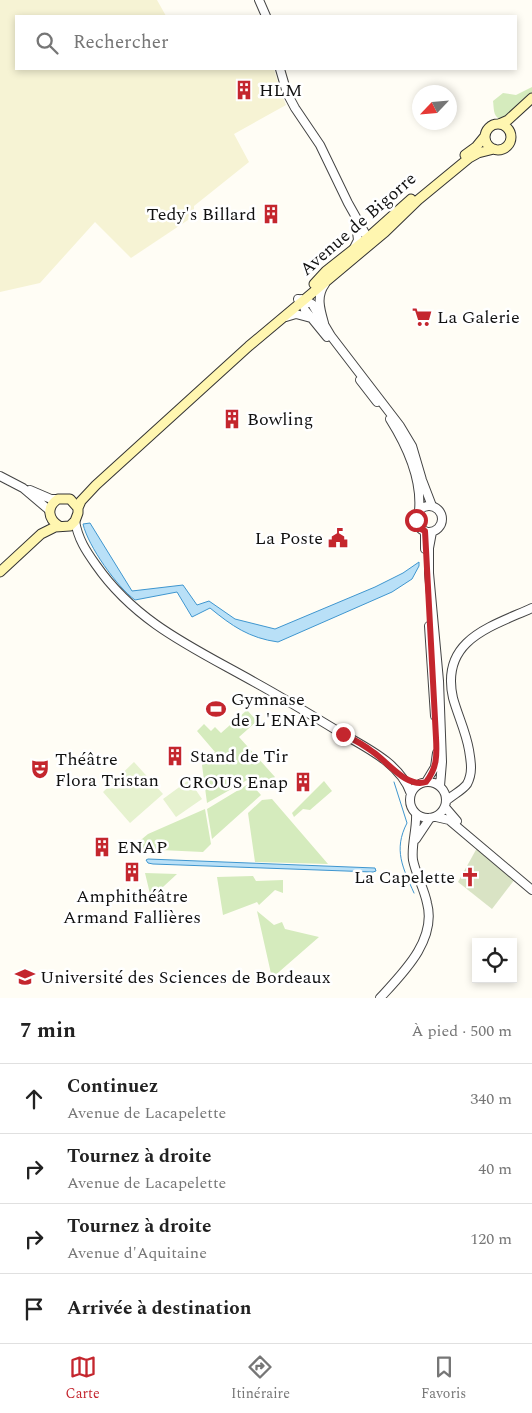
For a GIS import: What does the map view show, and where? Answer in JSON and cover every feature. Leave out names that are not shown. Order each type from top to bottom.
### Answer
[{"type":"main road","points":[[532,98],[508,120],[489,128],[485,136],[488,146],[500,150],[506,147],[518,117],[532,103]]},
{"type":"main road","points":[[499,124],[506,127],[511,135]]},
{"type":"main road","name":"Avenue de Bigorre","points":[[78,508],[81,501],[92,489],[255,340],[330,277],[399,210],[476,147],[485,136]]},
{"type":"main road","name":"Avenue de Bigorre","points":[[301,300],[326,270],[394,225],[418,200],[469,158],[478,153],[494,149]]},
{"type":"main road","name":"Avenue de Bigorre","points":[[70,499],[74,499],[92,489]]},
{"type":"main road","points":[[0,572],[40,534],[48,520],[54,502],[58,499],[70,499],[78,508],[78,517],[75,521],[70,526],[59,526],[40,534]]},
{"type":"main road","points":[[49,513],[54,523],[59,526]]},
{"type":"street","points":[[259,0],[266,15]]},
{"type":"street","points":[[280,70],[287,92],[295,108],[320,145],[367,242]]},
{"type":"street","points":[[359,227],[374,229],[399,210]]},
{"type":"street","points":[[352,253],[358,240],[359,227]]},
{"type":"street","points":[[324,323],[319,307],[320,294],[322,287],[330,277]]},
{"type":"street","points":[[301,300],[312,304],[331,336],[406,435],[412,446],[432,506],[440,511],[442,519],[440,527],[428,532],[419,528],[416,518],[419,511],[419,496],[414,474],[402,440],[380,406],[312,318],[301,300]]},
{"type":"street","points":[[243,351],[252,347],[291,315],[301,314],[312,318]]},
{"type":"street","points":[[0,476],[51,499],[58,499]]},
{"type":"street","points":[[24,488],[49,513]]},
{"type":"street","points":[[419,511],[425,507],[432,506]]},
{"type":"street","points":[[75,521],[80,542]]},
{"type":"street","points":[[59,526],[73,532],[111,585],[126,601],[151,622],[365,746],[401,776],[409,787],[411,794],[410,805],[416,814],[420,817],[449,820],[532,888]]},
{"type":"street","points":[[411,794],[432,773],[437,760],[428,532]]},
{"type":"street","points":[[428,532],[429,573],[439,682],[441,788],[452,817],[532,888]]},
{"type":"street","points":[[415,841],[433,818],[440,814],[446,804],[466,784],[471,773],[466,737],[452,689],[451,676],[454,662],[464,644],[475,634],[532,608]]},
{"type":"street","points":[[401,776],[413,782],[436,784],[441,788],[453,790],[466,784]]},
{"type":"street","points":[[380,998],[416,955],[426,937],[430,920],[428,905],[414,862],[413,848],[417,825],[416,814]]},
{"type":"shaded area","points":[[0,0],[157,0],[165,15],[15,15],[15,70],[274,70],[286,105],[234,134],[249,162],[194,206],[194,216],[131,258],[95,222],[40,283],[0,292]]},
{"type":"green space","points":[[532,87],[532,96],[509,116],[499,119],[497,117],[493,101],[503,93],[516,95]]},
{"type":"green space","points":[[247,710],[257,721],[239,737],[275,777],[265,787],[254,776],[207,803],[202,765],[215,752],[197,731],[204,724],[211,731],[215,727],[221,733]]},
{"type":"green space","points":[[134,762],[163,794],[130,823],[103,792]]},
{"type":"green space","points":[[189,780],[202,799],[176,817],[163,799]]},
{"type":"green space","points":[[324,781],[332,791],[310,810],[303,809],[294,817],[292,813]]},
{"type":"green space","points":[[250,783],[261,795],[212,839],[207,809]]},
{"type":"green space","points":[[272,799],[328,864],[255,862],[248,813],[262,800]]},
{"type":"green space","points":[[205,809],[211,844],[203,852],[139,849],[136,844],[148,834]]},
{"type":"green space","points":[[477,848],[515,879],[492,909],[458,882]]},
{"type":"green space","points":[[145,873],[177,874],[151,898]]},
{"type":"green space","points":[[253,876],[256,881],[283,880],[283,893],[275,890],[259,905],[257,902],[223,915],[217,877]]},
{"type":"green space","points":[[257,911],[274,925],[282,922],[285,929],[319,937],[272,978]]},
{"type":"water","points":[[90,523],[132,591],[183,585],[197,605],[209,601],[235,619],[275,629],[375,587],[403,573],[419,562],[419,566],[412,579],[392,592],[278,642],[258,638],[241,630],[210,608],[192,617],[177,592],[135,600],[120,586],[97,554],[83,524]]},
{"type":"water","points":[[146,860],[375,868],[376,871],[153,864],[148,863]]},
{"type":"waterway","points":[[394,782],[407,823],[401,842],[401,859],[414,893]]},
{"type":"place","name":"HLM","points":[[244,90]]},
{"type":"place","name":"Tedy's Billard","points":[[271,214]]},
{"type":"place","name":"La Galerie","points":[[422,317]]},
{"type":"place","name":"Bowling","points":[[232,419]]},
{"type":"place","name":"La Poste","points":[[338,538]]},
{"type":"place","name":"Gymnase de L'ENAP","points":[[216,709]]},
{"type":"place","name":"Stand de Tir","points":[[175,756]]},
{"type":"place","name":"Théâtre Flora Tristan","points":[[40,769]]},
{"type":"place","name":"CROUS Enap","points":[[303,782]]},
{"type":"place","name":"ENAP","points":[[102,847]]},
{"type":"place","name":"Amphithéâtre Armand Fallières","points":[[132,872]]},
{"type":"place","name":"La Capelette","points":[[470,877]]},
{"type":"place","name":"Université des Sciences de Bordeaux","points":[[25,977]]},
{"type":"route","points":[[343,734],[372,751],[401,776],[413,782],[421,784],[426,782],[435,767],[437,760],[425,531],[419,528],[416,520]]}]
